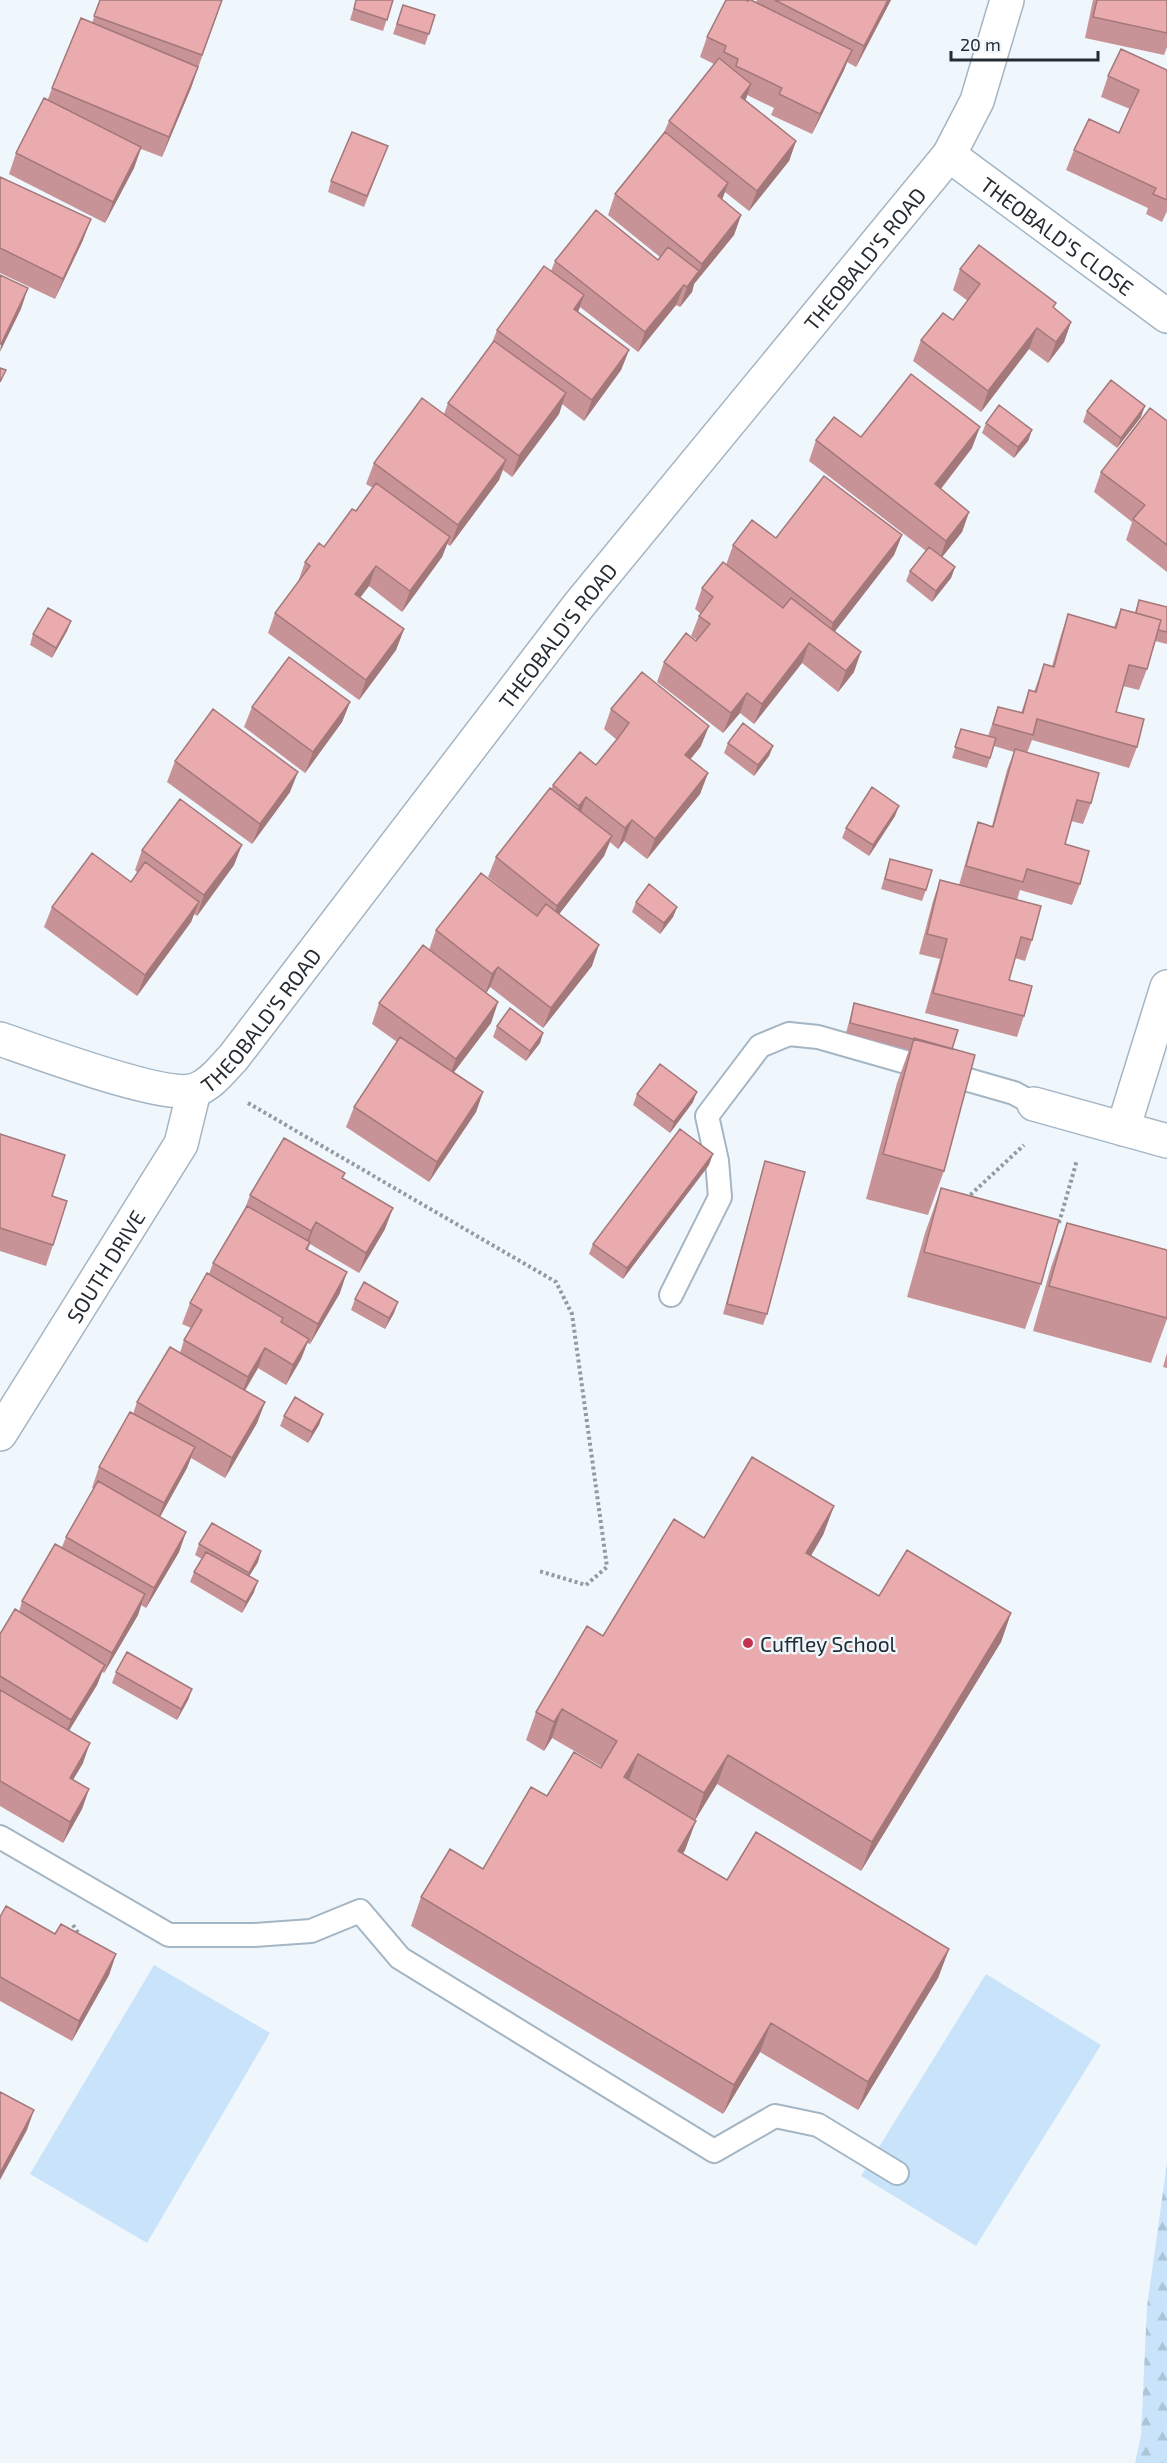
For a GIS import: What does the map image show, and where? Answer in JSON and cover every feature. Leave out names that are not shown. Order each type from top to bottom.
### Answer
[{"type":"street","name":"THEOBALD'S ROAD","points":[[0,1039],[160,1091],[194,1091],[213,1079],[233,1058],[579,604],[950,154],[977,101],[1007,0]]},
{"type":"street","name":"THEOBALD'S CLOSE","points":[[950,154],[1167,316]]},
{"type":"street","points":[[1123,1129],[1167,987]]},
{"type":"street","name":"SOUTH DRIVE","points":[[0,1434],[182,1144],[194,1091]]},
{"type":"street","points":[[1034,1104],[1167,1141]]},
{"type":"lane","points":[[671,1295],[720,1197],[717,1161],[707,1116],[760,1046],[789,1034],[818,1037],[1014,1093],[1034,1104]]},
{"type":"lane","points":[[0,1838],[169,1935],[254,1935],[311,1931],[360,1911],[400,1958],[714,2151],[775,2116],[818,2125],[897,2173]]},
{"type":"path","points":[[244,1100],[263,1114],[556,1282],[572,1314],[607,1567],[586,1585],[539,1571]]},
{"type":"path","points":[[1059,1223],[1089,1119]]},
{"type":"path","points":[[964,1201],[1029,1141]]},
{"type":"green space","points":[[154,1965],[270,2033],[147,2243],[30,2174]]},
{"type":"green space","points":[[986,1974],[1101,2045],[976,2246],[861,2176]]},
{"type":"green space","points":[[1167,2163],[1167,2463],[1135,2463],[1141,2436],[1147,2307]]},
{"type":"building","points":[[100,0],[222,0],[202,55],[94,16]]},
{"type":"building","points":[[356,0],[393,0],[387,20],[354,9]]},
{"type":"building","points":[[726,0],[751,0],[852,50],[820,114],[779,94],[782,88],[736,66],[738,59],[724,52],[726,46],[707,37]]},
{"type":"building","points":[[775,0],[888,0],[864,46]]},
{"type":"building","points":[[1097,0],[1167,0],[1167,33],[1093,17]]},
{"type":"building","points":[[403,5],[435,15],[429,34],[397,24]]},
{"type":"building","points":[[81,18],[198,67],[169,137],[52,88]]},
{"type":"building","points":[[1121,49],[1167,70],[1167,200],[1153,194],[1156,188],[1074,150],[1089,119],[1119,133],[1139,90],[1108,76]]},
{"type":"building","points":[[719,58],[751,84],[741,97],[796,141],[757,191],[669,121]]},
{"type":"building","points":[[44,98],[141,147],[113,202],[16,153]]},
{"type":"building","points":[[352,132],[388,146],[367,196],[331,181]]},
{"type":"building","points":[[665,132],[728,183],[718,196],[741,215],[702,264],[615,194]]},
{"type":"building","points":[[0,177],[91,219],[63,279],[0,248]]},
{"type":"building","points":[[596,210],[658,260],[668,247],[699,271],[687,287],[684,285],[645,332],[555,261]]},
{"type":"building","points":[[979,245],[1056,303],[1053,307],[1071,322],[1056,342],[1037,328],[988,391],[921,340],[943,313],[953,320],[980,284],[960,269]]},
{"type":"building","points":[[544,266],[584,295],[574,309],[629,350],[592,400],[497,330]]},
{"type":"building","points":[[0,275],[28,288],[1,344],[0,344]]},
{"type":"building","points":[[494,341],[566,393],[519,456],[448,403]]},
{"type":"building","points":[[0,368],[6,370],[0,382]]},
{"type":"building","points":[[911,374],[980,427],[935,484],[969,512],[946,541],[816,440],[834,417],[861,437]]},
{"type":"building","points":[[1111,380],[1145,406],[1121,438],[1087,411]]},
{"type":"building","points":[[422,398],[506,460],[458,525],[374,463]]},
{"type":"building","points":[[999,405],[1032,430],[1018,447],[986,423]]},
{"type":"building","points":[[1150,408],[1167,421],[1167,545],[1133,519],[1145,505],[1101,472]]},
{"type":"building","points":[[824,476],[902,535],[833,623],[733,545],[752,520],[776,538]]},
{"type":"building","points":[[376,483],[450,537],[410,591],[376,566],[355,594],[404,629],[366,680],[275,613],[310,566],[305,562],[319,543],[324,547],[352,509],[356,511]]},
{"type":"building","points":[[929,547],[955,567],[936,591],[910,571]]},
{"type":"building","points":[[723,562],[783,608],[791,598],[861,652],[846,671],[809,643],[762,704],[747,693],[731,713],[664,662],[686,633],[696,641],[710,624],[699,616],[713,597],[702,588]]},
{"type":"building","points":[[1139,600],[1167,607],[1167,632],[1158,630],[1161,620],[1136,613]]},
{"type":"building","points":[[48,608],[71,621],[56,648],[33,634]]},
{"type":"building","points":[[1121,609],[1161,620],[1147,669],[1129,665],[1116,712],[1144,719],[1137,747],[1037,719],[1033,735],[993,724],[998,707],[1023,713],[1029,690],[1036,692],[1044,664],[1054,667],[1068,614],[1116,628]]},
{"type":"building","points":[[289,657],[350,702],[313,752],[252,707]]},
{"type":"building","points":[[642,672],[709,726],[685,755],[708,773],[655,839],[632,820],[625,828],[586,797],[579,806],[553,785],[580,752],[596,765],[618,738],[629,723],[611,709]]},
{"type":"building","points":[[213,709],[298,772],[260,824],[175,761]]},
{"type":"building","points":[[743,723],[773,746],[758,765],[728,743]]},
{"type":"building","points":[[961,729],[996,738],[990,758],[955,747]]},
{"type":"building","points":[[1015,749],[1099,773],[1091,803],[1077,800],[1065,844],[1089,851],[1080,884],[1027,869],[1023,882],[966,866],[978,822],[993,827]]},
{"type":"building","points":[[872,787],[899,806],[873,845],[846,828]]},
{"type":"building","points":[[550,788],[612,836],[557,906],[496,857]]},
{"type":"building","points":[[180,799],[242,845],[204,895],[142,850]]},
{"type":"building","points":[[92,853],[131,882],[145,862],[199,902],[145,975],[52,907]]},
{"type":"building","points":[[890,859],[932,870],[926,890],[885,879]]},
{"type":"building","points":[[481,873],[537,916],[546,904],[599,945],[551,1008],[498,967],[492,974],[436,930]]},
{"type":"building","points":[[940,880],[1041,906],[1032,940],[1021,937],[1009,980],[1032,986],[1024,1016],[933,993],[947,939],[927,934]]},
{"type":"building","points":[[649,884],[677,907],[664,923],[636,902]]},
{"type":"building","points":[[423,945],[498,1002],[456,1059],[379,1003]]},
{"type":"building","points":[[854,1003],[958,1030],[952,1049],[850,1023]]},
{"type":"building","points":[[510,1008],[543,1033],[530,1051],[497,1026]]},
{"type":"building","points":[[400,1037],[483,1092],[437,1162],[354,1107]]},
{"type":"building","points":[[914,1038],[975,1055],[944,1171],[883,1154]]},
{"type":"building","points":[[660,1064],[697,1092],[674,1122],[637,1094]]},
{"type":"building","points":[[680,1129],[713,1154],[627,1268],[593,1244]]},
{"type":"building","points":[[0,1134],[65,1155],[52,1196],[67,1201],[53,1245],[0,1228]]},
{"type":"building","points":[[284,1138],[345,1173],[342,1178],[393,1208],[366,1253],[316,1222],[311,1231],[250,1195]]},
{"type":"building","points":[[765,1161],[805,1172],[767,1314],[727,1304]]},
{"type":"building","points":[[941,1188],[1059,1220],[1041,1284],[924,1252]]},
{"type":"building","points":[[247,1206],[310,1242],[306,1249],[347,1272],[318,1324],[213,1263]]},
{"type":"building","points":[[1067,1223],[1167,1250],[1167,1318],[1049,1286]]},
{"type":"building","points":[[207,1273],[283,1318],[281,1322],[309,1339],[293,1365],[265,1348],[248,1377],[184,1340],[202,1310],[190,1303]]},
{"type":"building","points":[[364,1282],[398,1302],[389,1318],[355,1299]]},
{"type":"building","points":[[170,1347],[265,1402],[232,1458],[137,1402]]},
{"type":"building","points":[[295,1397],[323,1414],[312,1432],[284,1416]]},
{"type":"building","points":[[130,1412],[195,1447],[164,1503],[99,1467]]},
{"type":"building","points":[[752,1457],[834,1506],[806,1553],[879,1596],[907,1550],[1011,1613],[872,1842],[728,1755],[704,1793],[638,1754],[624,1777],[696,1821],[678,1851],[727,1880],[756,1832],[949,1949],[868,2082],[771,2023],[734,2085],[421,1897],[450,1849],[483,1869],[531,1787],[547,1796],[574,1752],[601,1768],[617,1741],[562,1709],[554,1722],[536,1712],[587,1626],[603,1636],[674,1519],[704,1538]]},
{"type":"building","points":[[98,1481],[186,1532],[154,1588],[66,1537]]},
{"type":"building","points":[[212,1523],[261,1551],[249,1573],[199,1544]]},
{"type":"building","points":[[55,1544],[145,1594],[112,1653],[22,1601]]},
{"type":"building","points":[[206,1552],[258,1581],[246,1602],[194,1572]]},
{"type":"building","points":[[15,1609],[105,1665],[71,1720],[0,1676],[0,1634]]},
{"type":"building","points":[[127,1652],[192,1689],[181,1709],[116,1672]]},
{"type":"building","points":[[0,1690],[90,1743],[70,1778],[89,1789],[70,1822],[0,1781]]},
{"type":"building","points":[[6,1906],[55,1934],[61,1924],[116,1954],[79,2021],[0,1977],[0,1917]]},
{"type":"building","points":[[0,2092],[34,2110],[0,2173]]},
{"type":"place","name":"Cuffley School","points":[[748,1643]]}]
